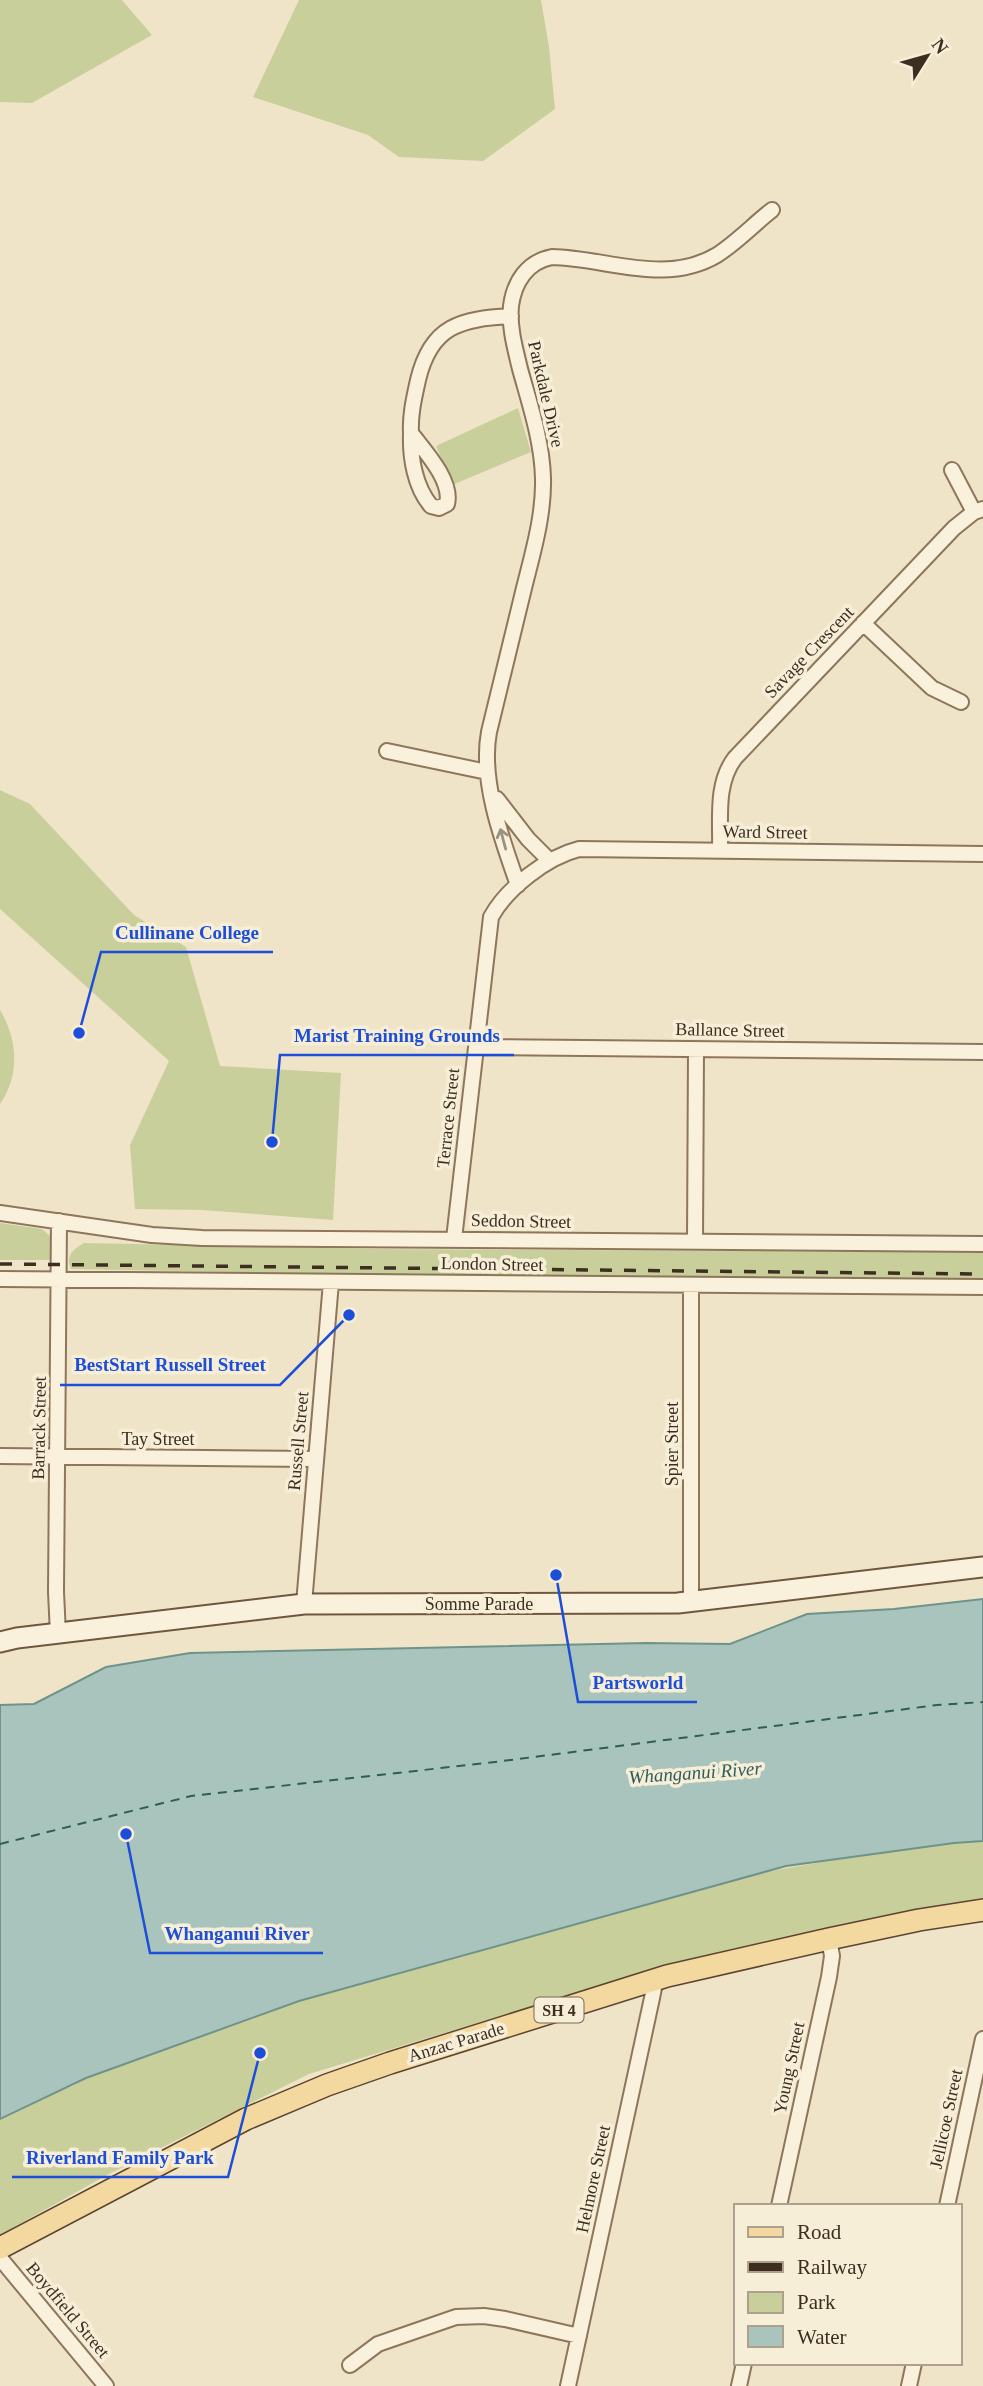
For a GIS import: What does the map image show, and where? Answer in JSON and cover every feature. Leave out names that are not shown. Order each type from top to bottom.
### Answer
[{"type":"main road","name":"Somme Parade","points":[[6,1638],[304,1604],[691,1602],[983,1567]]},
{"type":"main road","name":"Anzac Parade","points":[[0,2248],[246,2119],[390,2063],[651,1981],[829,1939],[983,1910]]},
{"type":"street","name":"Parkdale Drive","points":[[518,885],[507,854],[487,772],[486,747],[537,533],[542,497],[540,442],[511,331],[513,296],[520,278],[530,266],[544,258],[564,257],[653,271],[684,268],[717,254],[772,210]]},
{"type":"street","points":[[411,433],[439,472],[449,496],[447,504],[443,506],[432,506],[412,465],[410,419],[425,356],[439,336],[454,326],[473,319],[511,316]]},
{"type":"street","points":[[952,470],[978,510]]},
{"type":"street","name":"Savage Crescent","points":[[720,851],[721,790],[727,768],[954,527],[978,510]]},
{"type":"street","points":[[863,623],[932,688],[961,702]]},
{"type":"street","points":[[387,751],[487,772]]},
{"type":"street","name":"Parkdale Drive","points":[[492,792],[550,861]]},
{"type":"street","name":"Ward Street","points":[[550,861],[579,849],[983,854]]},
{"type":"street","name":"Terrace Street","points":[[454,1239],[491,917],[497,906],[518,885],[550,861]]},
{"type":"street","name":"Ballance Street","points":[[476,1047],[983,1052]]},
{"type":"street","points":[[695,1242],[696,1049]]},
{"type":"street","name":"Seddon Street","points":[[0,1213],[152,1235],[202,1238],[983,1244]]},
{"type":"street","name":"Barrack Street","points":[[58,1634],[60,1222]]},
{"type":"street","name":"London Street","points":[[0,1279],[983,1287]]},
{"type":"street","name":"Russell Street","points":[[304,1604],[331,1282]]},
{"type":"street","name":"Spier Street","points":[[691,1285],[691,1602]]},
{"type":"street","name":"Tay Street","points":[[0,1456],[316,1459]]},
{"type":"street","name":"Young Street","points":[[779,2204],[829,1977],[832,1956],[829,1939]]},
{"type":"street","name":"Helmore Street","points":[[568,2386],[652,1998],[654,1988],[651,1981]]},
{"type":"street","name":"Jellicoe Street","points":[[947,2204],[983,2039]]},
{"type":"street","name":"Boydfield Street","points":[[0,2258],[106,2386]]},
{"type":"street","points":[[350,2365],[378,2344],[456,2317],[485,2316],[505,2319],[579,2336]]},
{"type":"street","points":[[739,2386],[744,2365]]},
{"type":"street","points":[[909,2386],[914,2365]]},
{"type":"green space","points":[[0,0],[122,0],[152,35],[32,103],[0,102]]},
{"type":"green space","points":[[299,0],[541,0],[555,109],[483,161],[399,157],[368,135],[253,97]]},
{"type":"green space","points":[[518,408],[531,452],[452,485],[436,446]]},
{"type":"green space","points":[[0,790],[30,804],[134,915],[186,947],[220,1066],[341,1073],[333,1220],[202,1210],[135,1209],[130,1145],[169,1061],[0,909]]},
{"type":"green space","points":[[0,1010],[13,1045],[14,1069],[0,1104]]},
{"type":"green space","points":[[0,1223],[42,1229],[50,1236],[50,1260],[0,1260]]},
{"type":"green space","points":[[84,1243],[372,1249],[983,1252],[983,1282],[544,1278],[71,1269],[70,1256]]},
{"type":"green space","points":[[983,1834],[983,1901],[749,1947],[500,2016],[309,2074],[107,2175],[0,2235],[0,2111],[73,2086],[191,2033],[578,1914],[776,1870]]},
{"type":"water","points":[[983,1599],[983,1841],[786,1866],[299,2001],[86,2078],[0,2119],[0,1705],[34,1704],[106,1667],[190,1653],[646,1643],[730,1644],[807,1614],[894,1609]]},
{"type":"ferry route","points":[[0,1844],[191,1796],[495,1762],[937,1705],[983,1702]]},
{"type":"railway","points":[[0,1264],[983,1274]]},
{"type":"place","name":"Cullinane College","points":[[79,1033]]},
{"type":"place","name":"Marist Training Grounds","points":[[272,1142]]},
{"type":"place","name":"BestStart Russell Street","points":[[349,1315]]},
{"type":"place","name":"Partsworld","points":[[556,1575]]},
{"type":"place","name":"Whanganui River","points":[[126,1834]]},
{"type":"place","name":"Riverland Family Park","points":[[260,2053]]}]
